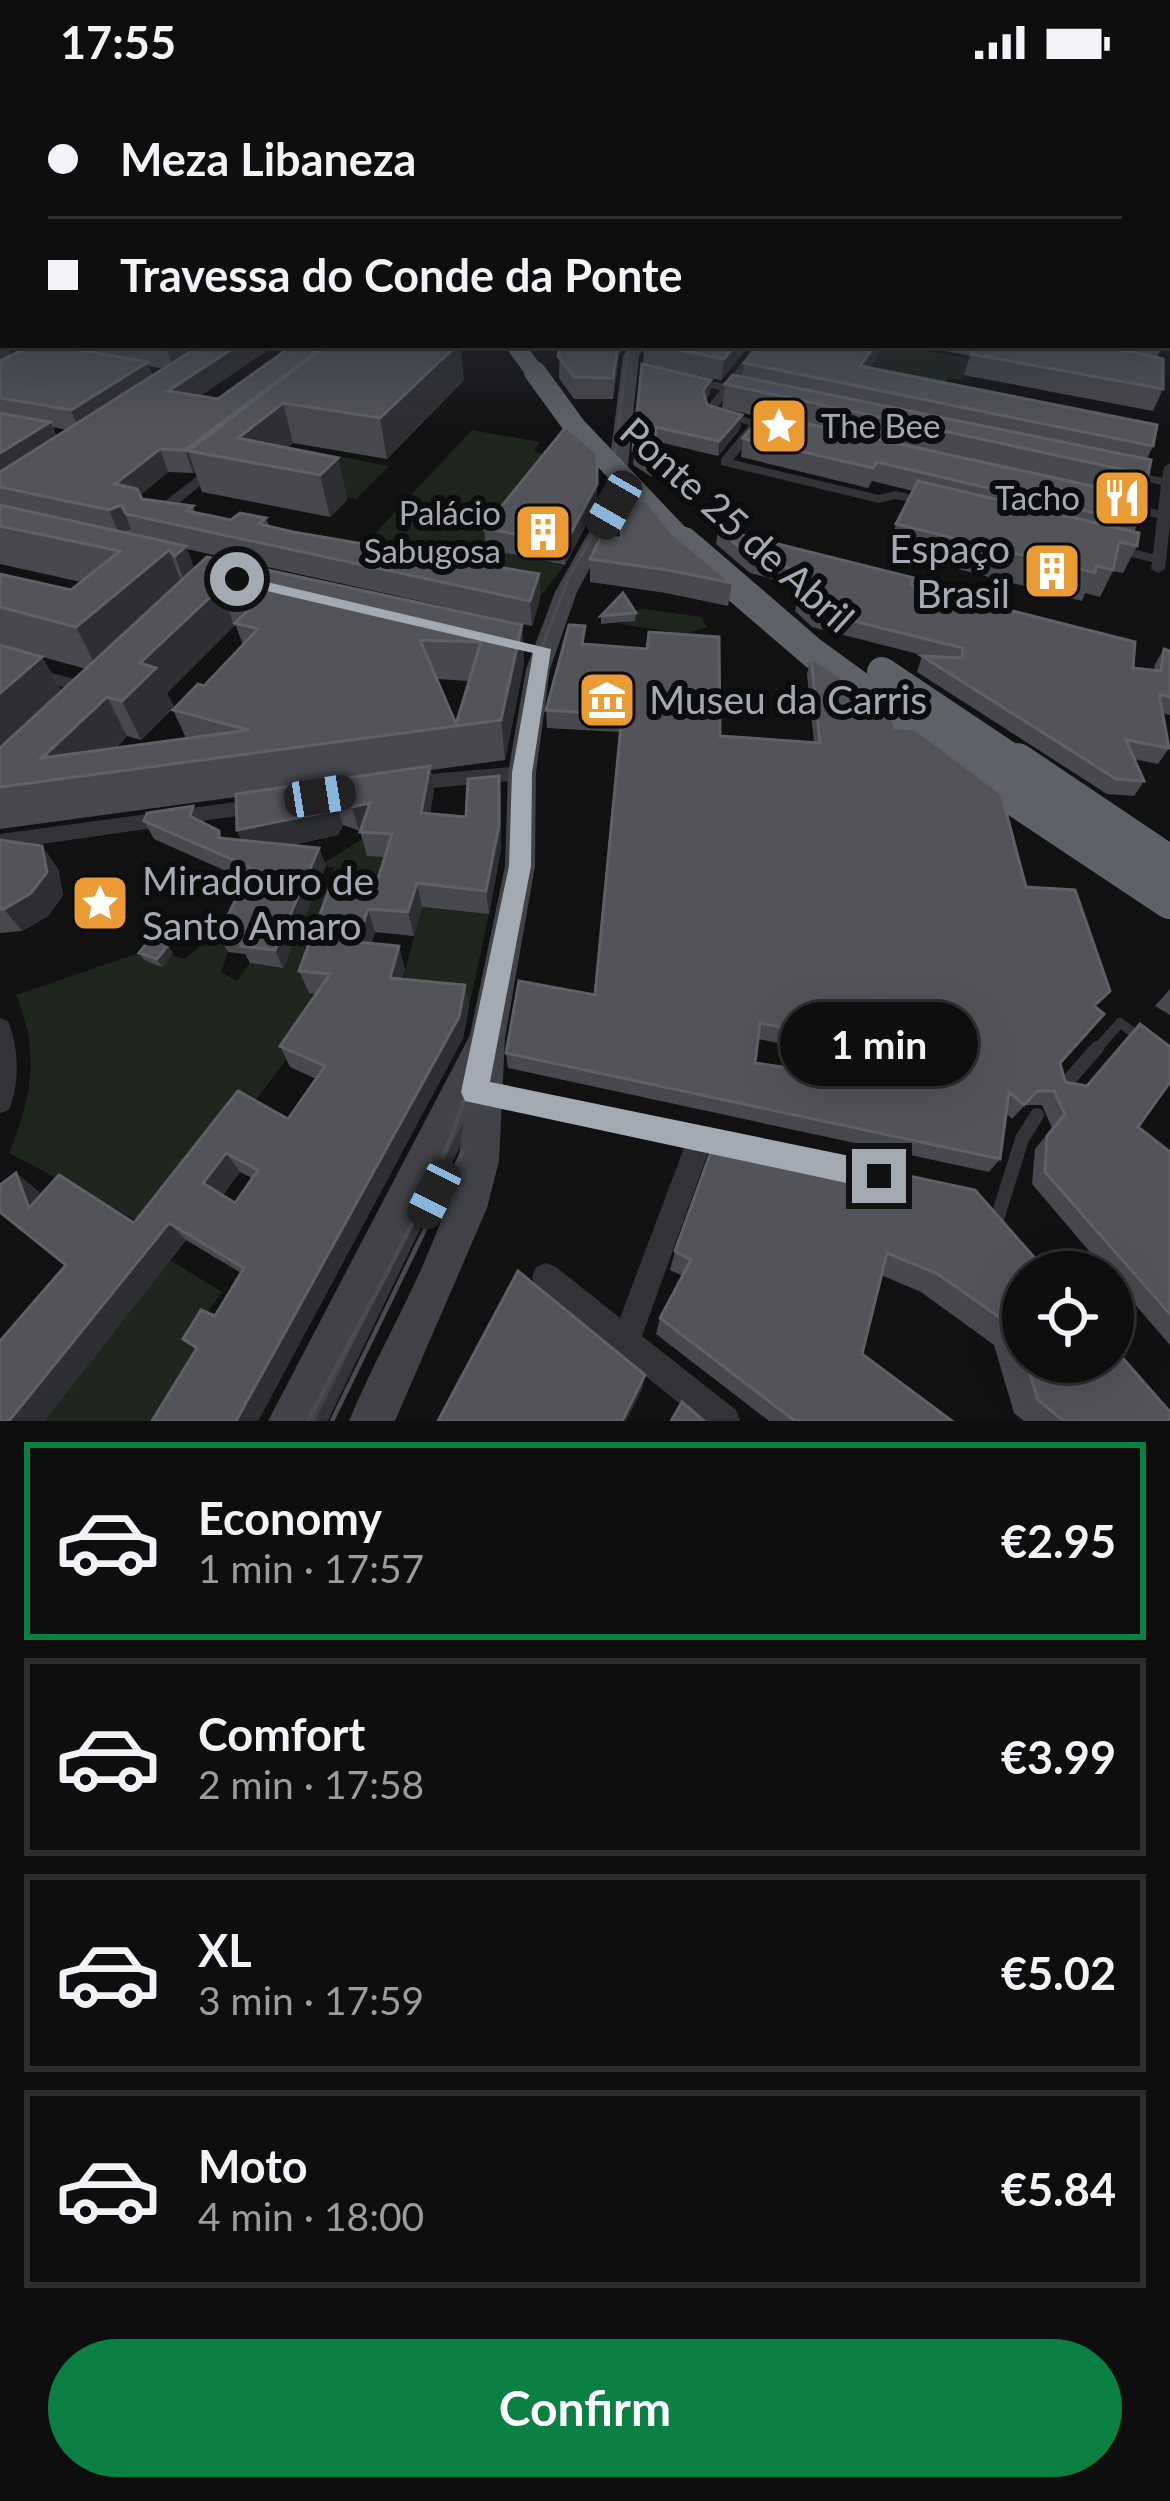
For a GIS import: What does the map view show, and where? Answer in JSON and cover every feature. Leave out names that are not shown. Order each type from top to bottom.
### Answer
[{"type":"highway","name":"Ponte 25 de Abril","points":[[517,348],[571,427],[646,507],[758,607],[922,730],[1170,900]]},
{"type":"highway","name":"Ponte 25 de Abril","points":[[538,348],[591,422],[652,485],[781,597],[944,718],[1170,865]]},
{"type":"main road","points":[[291,1421],[475,1092],[520,866],[532,647],[614,505],[637,348]]},
{"type":"main road","points":[[372,1421],[467,1208],[481,1161],[475,1092]]},
{"type":"street","points":[[758,348],[711,412],[802,435]]},
{"type":"street","points":[[681,379],[754,394]]},
{"type":"street","points":[[755,425],[725,462],[879,500],[895,496],[943,507]]},
{"type":"street","points":[[156,515],[234,453]]},
{"type":"street","points":[[1099,544],[1159,566],[1169,478],[1119,472]]},
{"type":"street","points":[[1103,501],[1164,515]]},
{"type":"street","points":[[0,664],[105,693]]},
{"type":"street","points":[[391,786],[522,773]]},
{"type":"street","points":[[0,842],[274,803]]},
{"type":"street","points":[[0,1029],[6,1061],[0,1101]]},
{"type":"street","points":[[475,1092],[767,1153]]},
{"type":"street","points":[[627,1338],[700,1139]]},
{"type":"street","points":[[989,1208],[1022,1244]]},
{"type":"street","points":[[546,1276],[725,1421]]},
{"type":"lane","points":[[1060,1089],[1120,1023],[1153,1047]]},
{"type":"lane","points":[[320,1421],[434,1194],[475,1092]]},
{"type":"lane","points":[[989,1208],[1010,1190],[1014,1149],[1037,1115]]},
{"type":"shaded area","points":[[881,348],[974,358],[962,380],[948,378],[936,398],[859,383]]},
{"type":"shaded area","points":[[472,430],[540,442],[534,450],[570,473],[487,548],[564,566],[540,597],[352,558]]},
{"type":"shaded area","points":[[296,448],[389,466],[356,499],[259,479]]},
{"type":"shaded area","points":[[625,611],[701,617],[707,627],[684,634],[619,624],[632,620]]},
{"type":"shaded area","points":[[374,832],[398,858],[374,911],[309,993],[335,996],[156,1231],[9,1153],[30,1074],[28,1035],[16,995],[145,951],[143,960],[162,966],[171,955],[184,959],[198,948],[194,930],[265,901],[228,952],[221,972],[237,981],[298,895],[322,897],[334,868],[320,865]]},
{"type":"shaded area","points":[[422,907],[489,914],[469,1007],[397,1001]]},
{"type":"shaded area","points":[[170,1260],[222,1292],[206,1314],[177,1421],[44,1421]]},
{"type":"building","points":[[27,348],[68,348],[148,362],[71,410],[0,398],[0,361]]},
{"type":"building","points":[[196,348],[233,348],[168,391],[218,399],[289,348],[321,348],[185,450],[160,449],[115,484],[137,489],[142,499],[193,506],[187,511],[231,520],[240,513],[266,518],[259,524],[293,532],[539,574],[530,601],[126,514],[121,505],[109,510],[0,487],[0,472]]},
{"type":"building","points":[[323,348],[454,348],[380,418],[283,403],[238,438],[338,458],[320,475],[188,451]]},
{"type":"building","points":[[559,348],[618,348],[613,378],[574,377],[558,356]]},
{"type":"building","points":[[668,348],[733,348],[724,359]]},
{"type":"building","points":[[756,348],[873,348],[860,366],[1157,425],[1153,446],[744,363]]},
{"type":"building","points":[[974,348],[1114,348],[1163,359],[1163,389],[971,354]]},
{"type":"building","points":[[642,364],[711,380],[703,390],[707,405],[742,415],[719,441],[656,427],[653,463],[633,450]]},
{"type":"building","points":[[733,375],[1151,460],[1148,475],[725,384]]},
{"type":"building","points":[[0,413],[50,422],[0,453]]},
{"type":"building","points":[[763,414],[1142,497],[1138,523],[877,462],[873,468],[743,438]]},
{"type":"building","points":[[566,427],[597,453],[597,484],[565,544],[484,528]]},
{"type":"building","points":[[918,481],[1139,533],[1137,546],[1119,542],[1113,570],[1096,566],[1095,573],[896,524]]},
{"type":"building","points":[[624,499],[646,501],[673,534],[732,583],[590,559],[601,537],[621,538]]},
{"type":"building","points":[[0,505],[186,546],[175,556],[169,550],[76,627],[0,607],[0,574],[71,590],[120,551],[0,526]]},
{"type":"building","points":[[718,529],[914,578],[911,585],[1135,642],[1133,668],[1161,671],[1164,649],[1170,651],[1170,697],[1159,694],[1169,748],[1126,740],[1144,781],[1116,779],[922,656],[962,658],[963,648],[816,612],[798,596],[808,573],[752,558]]},
{"type":"building","points":[[207,557],[522,625],[501,720],[0,787],[0,748]],"holes":[[[221,587],[262,597],[235,623],[258,629],[204,686],[198,684],[173,710],[249,730],[42,758],[107,697],[122,701],[156,668],[140,663]],[[420,640],[481,642],[456,724]]]},
{"type":"building","points":[[623,593],[636,613],[601,616]]},
{"type":"building","points":[[569,625],[585,626],[582,644],[647,649],[649,632],[719,637],[720,736],[820,743],[811,657],[892,713],[895,728],[915,729],[1001,793],[1026,887],[1075,890],[1110,991],[1094,1006],[1104,1014],[1060,1063],[1065,1082],[1087,1086],[1140,1024],[1170,1047],[1170,1082],[1138,1127],[1170,1152],[1170,1314],[1134,1273],[1134,1251],[1115,1251],[1045,1172],[1047,1136],[1065,1114],[1054,1091],[1037,1091],[1024,1105],[1009,1092],[1000,1159],[506,1053],[519,981],[595,995],[622,715],[546,710]],"holes":[[[760,1023],[838,1039],[836,1075],[755,1063]]]},
{"type":"building","points":[[0,645],[42,657],[0,693]]},
{"type":"building","points":[[430,766],[421,813],[466,817],[468,779],[499,776],[499,825],[486,891],[417,883],[408,912],[368,909],[357,942],[399,946],[390,978],[465,985],[459,1017],[236,1421],[152,1421],[197,1348],[183,1339],[201,1310],[215,1316],[244,1268],[169,1223],[9,1421],[0,1421],[0,1341],[66,1265],[0,1212],[0,1185],[16,1173],[29,1208],[59,1175],[134,1223],[238,1091],[288,1119],[325,1066],[280,1046],[330,974],[299,971],[334,876],[378,879],[392,834],[360,832],[370,803],[352,807],[335,801],[331,811],[237,830],[236,794]],"holes":[[[226,1153],[258,1170],[235,1203],[203,1183]]]},
{"type":"building","points":[[193,806],[190,816],[219,831],[219,838],[319,848],[275,950],[241,946],[245,938],[218,935],[237,897],[268,875],[144,821],[147,813]]},
{"type":"building","points":[[0,840],[42,846],[47,872],[31,893],[4,909],[0,909]]},
{"type":"building","points":[[150,939],[168,945],[157,959],[139,953]]},
{"type":"building","points":[[717,1135],[975,1190],[1029,1251],[1002,1251],[1002,1319],[938,1274],[887,1253],[862,1354],[952,1421],[795,1421],[660,1318],[691,1260],[675,1251]]},
{"type":"building","points":[[518,1271],[645,1375],[622,1421],[438,1421]]},
{"type":"building","points":[[1134,1371],[1170,1412],[1170,1421],[1064,1421],[1038,1400],[1033,1383],[1134,1383]]},
{"type":"building","points":[[682,1402],[704,1421],[671,1421]]},
{"type":"tram line","points":[[477,1051],[514,866],[518,773],[537,659],[570,575],[609,506],[631,348]]},
{"type":"tram line","points":[[308,1421],[428,1190],[466,1095],[478,1048]]},
{"type":"tram line","points":[[332,1421],[463,1151]]},
{"type":"railway","points":[[523,348],[543,375]]},
{"type":"railway","points":[[541,372],[580,426],[693,542]]},
{"type":"railway","points":[[693,542],[817,647],[981,765]]},
{"type":"railway","points":[[977,762],[1170,890]]},
{"type":"place","name":"The Bee","points":[[779,426]]},
{"type":"place","name":"Tacho","points":[[1122,498]]},
{"type":"place","name":"Palácio Sabugosa","points":[[543,532]]},
{"type":"place","name":"Espaço Brasil","points":[[1052,571]]},
{"type":"place","name":"Museu da Carris","points":[[607,700]]},
{"type":"place","name":"Miradouro de Santo Amaro","points":[[100,903]]},
{"type":"route","points":[[237,579],[543,649],[522,773],[520,866],[475,1092],[522,1098],[879,1176]]}]
